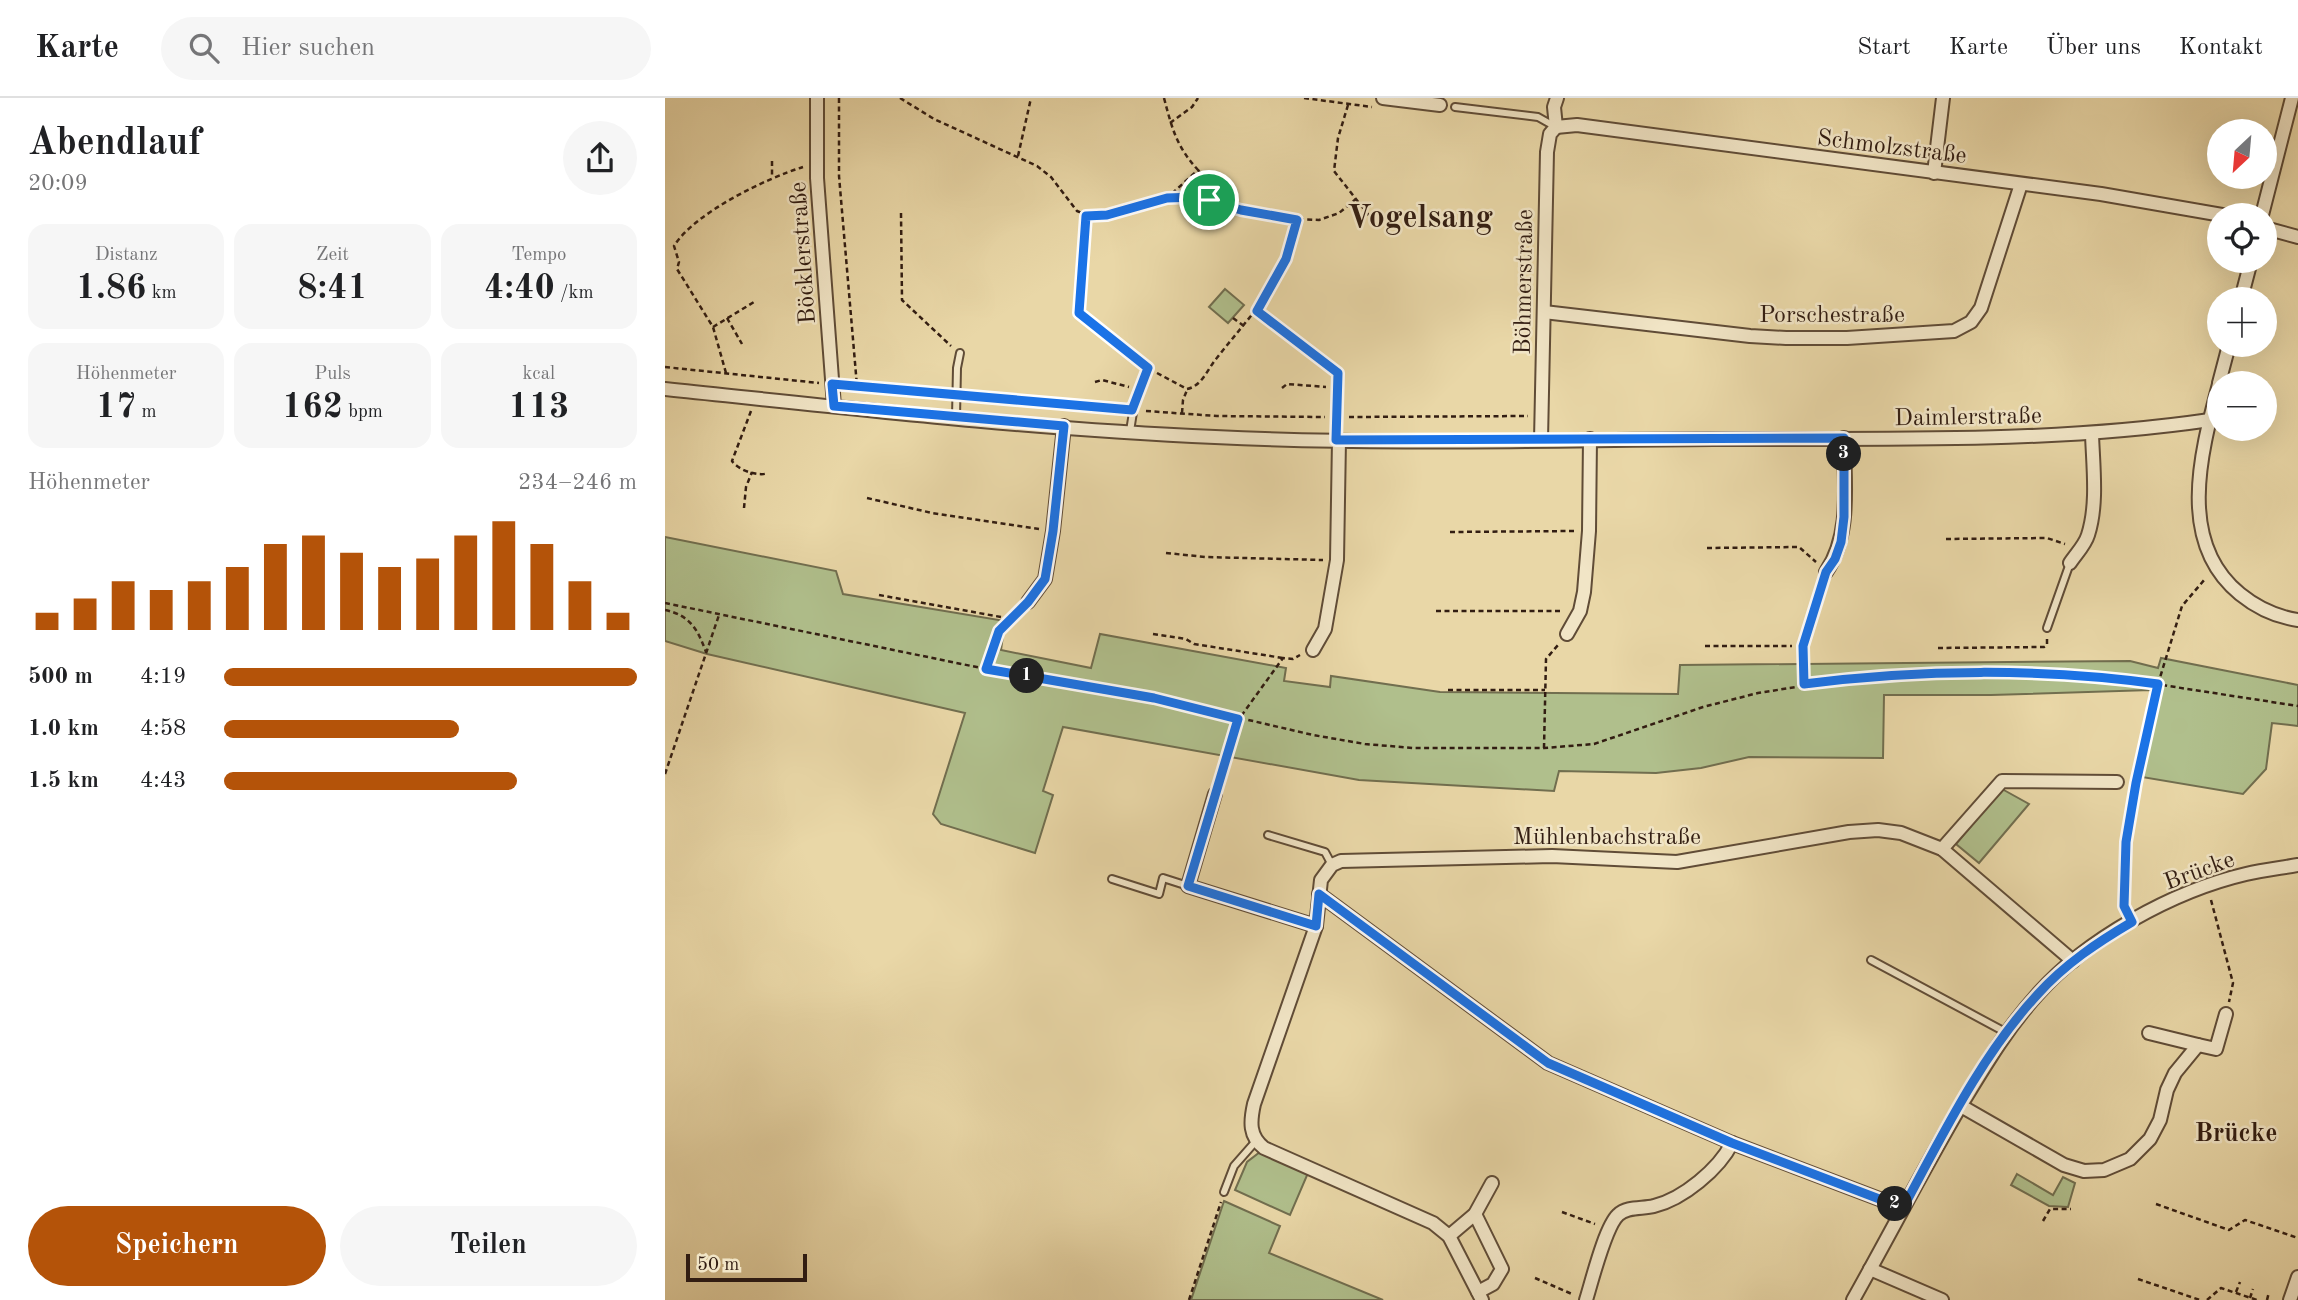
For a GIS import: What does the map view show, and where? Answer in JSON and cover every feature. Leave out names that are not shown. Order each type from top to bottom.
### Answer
[{"type":"street","name":"Böcklerstraße","points":[[817,98],[816,163],[834,406]]},
{"type":"street","points":[[1383,98],[1440,105]]},
{"type":"street","name":"Böhmerstraße","points":[[1541,440],[1547,152],[1550,134],[1556,127],[1554,107],[1557,98]]},
{"type":"street","points":[[1934,173],[1943,98]]},
{"type":"street","points":[[2265,203],[2292,98]]},
{"type":"street","name":"Schmolzstraße","points":[[1556,127],[1577,125],[2101,194],[2207,212]]},
{"type":"street","name":"Porschestraße","points":[[1544,312],[1786,338],[1847,338],[1954,331],[1971,322],[1981,307],[2021,184]]},
{"type":"street","points":[[2277,231],[2298,237]]},
{"type":"street","name":"Daimlerstraße","points":[[665,389],[1064,426],[1216,437],[1337,440],[2028,438],[2092,434],[2207,420]]},
{"type":"street","points":[[1028,602],[1045,579],[1064,426]]},
{"type":"street","points":[[2070,563],[2088,535],[2092,503],[2092,434]]},
{"type":"street","points":[[1826,572],[1835,559],[1843,530],[1844,438]]},
{"type":"street","points":[[1567,634],[1580,611],[1584,592],[1589,531],[1590,439]]},
{"type":"street","points":[[1313,650],[1325,629],[1337,560],[1337,440]]},
{"type":"street","points":[[2207,440],[2198,508],[2204,542],[2215,567],[2246,599],[2273,613],[2298,620]]},
{"type":"street","points":[[1942,849],[2002,781],[2117,782]]},
{"type":"street","points":[[1216,794],[1188,886],[1316,926]]},
{"type":"street","name":"Mühlenbachstraße","points":[[1332,865],[1341,861],[1552,856],[1677,862],[1849,832],[1901,833],[1942,849],[1965,866],[2073,961]]},
{"type":"street","points":[[1332,865],[1321,880],[1316,926],[1254,1104],[1250,1121],[1256,1142],[1264,1149],[1433,1223],[1449,1236],[1480,1296],[1493,1284],[1501,1269],[1475,1214]]},
{"type":"street","name":"Brücke","points":[[1853,1300],[1961,1105],[2007,1033],[2037,994],[2073,961],[2159,907],[2244,875],[2298,865]]},
{"type":"street","points":[[1319,894],[1548,1063],[1732,1143],[1903,1208]]},
{"type":"street","points":[[2149,1033],[2216,1049],[2226,1014]]},
{"type":"street","points":[[1961,1105],[2064,1165],[2084,1171],[2104,1170],[2130,1159],[2150,1139],[2160,1120],[2167,1090],[2175,1073],[2198,1045]]},
{"type":"street","points":[[1586,1300],[1617,1216],[1626,1210],[1662,1203],[1682,1193],[1719,1165],[1732,1143]]},
{"type":"street","points":[[1449,1236],[1475,1214],[1492,1183]]},
{"type":"street","points":[[1870,1269],[1942,1300]]},
{"type":"street","points":[[2290,1300],[2298,1276]]},
{"type":"lane","points":[[1455,107],[1538,117],[1556,127]]},
{"type":"lane","points":[[955,417],[960,354]]},
{"type":"lane","points":[[1130,431],[1132,410],[1148,368]]},
{"type":"lane","points":[[1337,440],[1338,373]]},
{"type":"lane","points":[[2047,628],[2070,563]]},
{"type":"lane","points":[[1803,646],[1826,572]]},
{"type":"lane","points":[[1268,835],[1325,852],[1332,865]]},
{"type":"lane","points":[[1112,879],[1159,894],[1163,878],[1188,886]]},
{"type":"lane","points":[[1871,960],[2007,1033]]},
{"type":"lane","points":[[1224,1192],[1234,1166],[1256,1142]]},
{"type":"path","points":[[839,98],[839,176],[857,386]]},
{"type":"path","points":[[900,98],[934,119],[990,146],[1018,156],[1045,172],[1077,211],[1086,216],[1107,215],[1167,198],[1195,197],[1241,210],[1297,220],[1331,217],[1356,199]]},
{"type":"path","points":[[1018,156],[1031,98]]},
{"type":"path","points":[[1164,98],[1180,147],[1211,187],[1216,202]]},
{"type":"path","points":[[1170,123],[1192,107],[1198,98]]},
{"type":"path","points":[[1348,104],[1333,166],[1336,175],[1374,222]]},
{"type":"path","points":[[772,161],[772,178]]},
{"type":"path","points":[[726,374],[713,327],[677,269],[674,246],[686,231],[713,212],[772,178],[816,163]]},
{"type":"path","points":[[1167,198],[1169,193],[1198,170]]},
{"type":"path","points":[[901,213],[902,300],[960,354]]},
{"type":"path","points":[[1086,216],[1079,313],[1148,368],[1187,389],[1202,380],[1216,359],[1257,311],[1286,259],[1297,220]]},
{"type":"path","points":[[713,327],[754,302]]},
{"type":"path","points":[[1257,311],[1338,373]]},
{"type":"path","points":[[727,318],[742,344]]},
{"type":"path","points":[[1233,318],[1244,326]]},
{"type":"path","points":[[665,367],[1182,414],[1336,417],[1541,416]]},
{"type":"path","points":[[1095,382],[1102,380],[1139,389]]},
{"type":"path","points":[[1282,388],[1287,384],[1336,387]]},
{"type":"path","points":[[1182,414],[1187,389]]},
{"type":"path","points":[[756,398],[732,461],[752,472],[768,474]]},
{"type":"path","points":[[744,508],[752,472]]},
{"type":"path","points":[[867,498],[932,513],[1053,531]]},
{"type":"path","points":[[1450,532],[1589,531]]},
{"type":"path","points":[[1946,539],[2047,538],[2082,548]]},
{"type":"path","points":[[1707,548],[1799,547],[1826,572]]},
{"type":"path","points":[[1166,553],[1205,557],[1337,560]]},
{"type":"path","points":[[2132,922],[2124,906],[2126,842],[2158,684],[2182,606],[2215,567]]},
{"type":"path","points":[[879,596],[1012,619]]},
{"type":"path","points":[[986,669],[999,631],[1028,602]]},
{"type":"path","points":[[665,603],[986,669],[1154,698],[1238,719],[1365,744],[1413,748],[1544,748],[1594,744],[1703,707],[1804,684],[1860,677],[1966,674],[2088,676],[2298,706]]},
{"type":"path","points":[[665,610],[676,612],[689,620],[696,628],[706,652]]},
{"type":"path","points":[[1436,611],[1580,611]]},
{"type":"path","points":[[665,774],[719,615]]},
{"type":"path","points":[[1938,648],[2044,647],[2047,645],[2047,628]]},
{"type":"path","points":[[1153,634],[1186,639],[1194,644],[1293,659]]},
{"type":"path","points":[[1705,646],[1803,646],[1804,684]]},
{"type":"path","points":[[1544,748],[1546,659],[1555,648]]},
{"type":"path","points":[[1216,794],[1238,719],[1283,658]]},
{"type":"path","points":[[1448,691],[1545,691]]},
{"type":"path","points":[[2208,887],[2233,983],[2226,1014]]},
{"type":"path","points":[[1189,1300],[1224,1192]]},
{"type":"path","points":[[2156,1204],[2229,1230],[2245,1220],[2298,1238]]},
{"type":"path","points":[[2043,1221],[2050,1209],[2071,1209]]},
{"type":"path","points":[[1562,1212],[1610,1230]]},
{"type":"path","points":[[1535,1278],[1572,1294]]},
{"type":"path","points":[[2138,1279],[2200,1300]]},
{"type":"path","points":[[2236,1293],[2240,1282]]},
{"type":"path","points":[[2207,1300],[2221,1288],[2257,1300]]},
{"type":"path","points":[[2250,1298],[2253,1289]]},
{"type":"path","points":[[2266,1300],[2269,1292]]},
{"type":"green space","points":[[1225,289],[1244,305],[1228,323],[1209,307]]},
{"type":"green space","points":[[665,537],[836,571],[843,594],[1005,621],[1001,650],[1091,668],[1100,634],[1286,668],[1284,681],[1330,687],[1331,676],[1440,692],[1678,694],[1680,665],[2130,661],[2158,668],[2161,658],[2298,685],[2298,726],[2272,723],[2266,769],[2243,794],[2136,776],[2151,690],[1884,695],[1883,758],[1749,757],[1701,768],[1656,773],[1559,771],[1554,791],[1359,780],[1063,727],[1043,791],[1053,795],[1035,853],[941,824],[933,814],[965,713],[707,654],[665,641]]},
{"type":"green space","points":[[2002,789],[2029,804],[1979,863],[1956,844]]},
{"type":"green space","points":[[1260,1152],[1308,1173],[1290,1215],[1235,1190],[1247,1162]]},
{"type":"green space","points":[[2017,1174],[2053,1195],[2063,1177],[2075,1183],[2068,1207],[2049,1206],[2011,1185]]},
{"type":"green space","points":[[1224,1201],[1280,1226],[1269,1253],[1383,1300],[1191,1300]]},
{"type":"district","name":"Vogelsang","points":[[1420,216]]},
{"type":"district","name":"Brücke","points":[[2236,1132]]},
{"type":"route","points":[[1195,197],[1209,200],[1241,210],[1297,220],[1286,259],[1257,311],[1338,373],[1336,440],[1844,438],[1844,517],[1841,542],[1835,559],[1826,572],[1803,646],[1804,684],[1860,677],[1929,674],[2042,674],[2158,684],[2126,842],[2124,906],[2132,922],[2073,961],[2037,994],[1985,1066],[1903,1208],[1732,1143],[1548,1063],[1319,894],[1316,926],[1188,886],[1238,719],[1154,698],[986,669],[999,631],[1028,602],[1045,579],[1064,426],[834,406],[832,384],[1132,410],[1148,368],[1079,313],[1086,216],[1107,215],[1152,200],[1167,198],[1195,197]]}]
